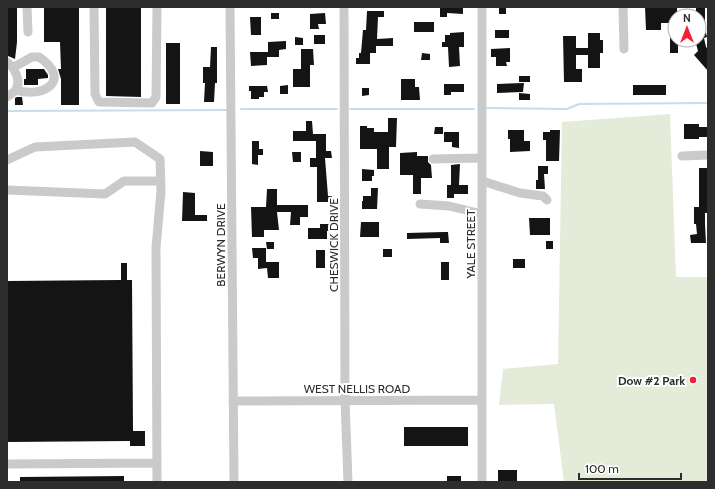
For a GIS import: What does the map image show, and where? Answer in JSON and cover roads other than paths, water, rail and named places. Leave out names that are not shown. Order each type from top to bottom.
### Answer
[{"type":"street","points":[[27,7],[28,32]]},
{"type":"street","points":[[94,7],[95,94],[99,102],[152,103],[156,97],[157,7]]},
{"type":"street","name":"BERWYN DRIVE","points":[[230,7],[234,482]]},
{"type":"street","name":"CHESWICK DRIVE","points":[[344,7],[345,400],[348,482]]},
{"type":"street","name":"YALE STREET","points":[[482,7],[482,482]]},
{"type":"street","points":[[623,7],[624,49]]},
{"type":"street","points":[[7,97],[16,90],[17,84],[16,73],[11,65],[39,56],[52,68],[55,77],[54,82],[50,86],[30,93],[16,90]]},
{"type":"street","points":[[7,160],[35,147],[135,142],[160,159],[161,191],[156,248],[157,482]]},
{"type":"street","points":[[682,156],[708,155]]},
{"type":"street","points":[[432,159],[482,158]]},
{"type":"street","points":[[7,190],[105,194],[124,181],[161,181]]},
{"type":"street","points":[[482,181],[520,193],[543,196],[547,200]]},
{"type":"street","points":[[420,204],[449,206],[482,214]]},
{"type":"street","name":"WEST NELLIS ROAD","points":[[233,401],[482,400]]},
{"type":"street","points":[[7,464],[157,463]]},
{"type":"waterway","points":[[487,108],[567,109],[579,104],[708,103]]},
{"type":"waterway","points":[[241,109],[337,109]]},
{"type":"waterway","points":[[350,109],[474,109]]},
{"type":"waterway","points":[[7,111],[228,110]]},
{"type":"place","name":"Dow #2 Park","points":[[693,380]]}]
